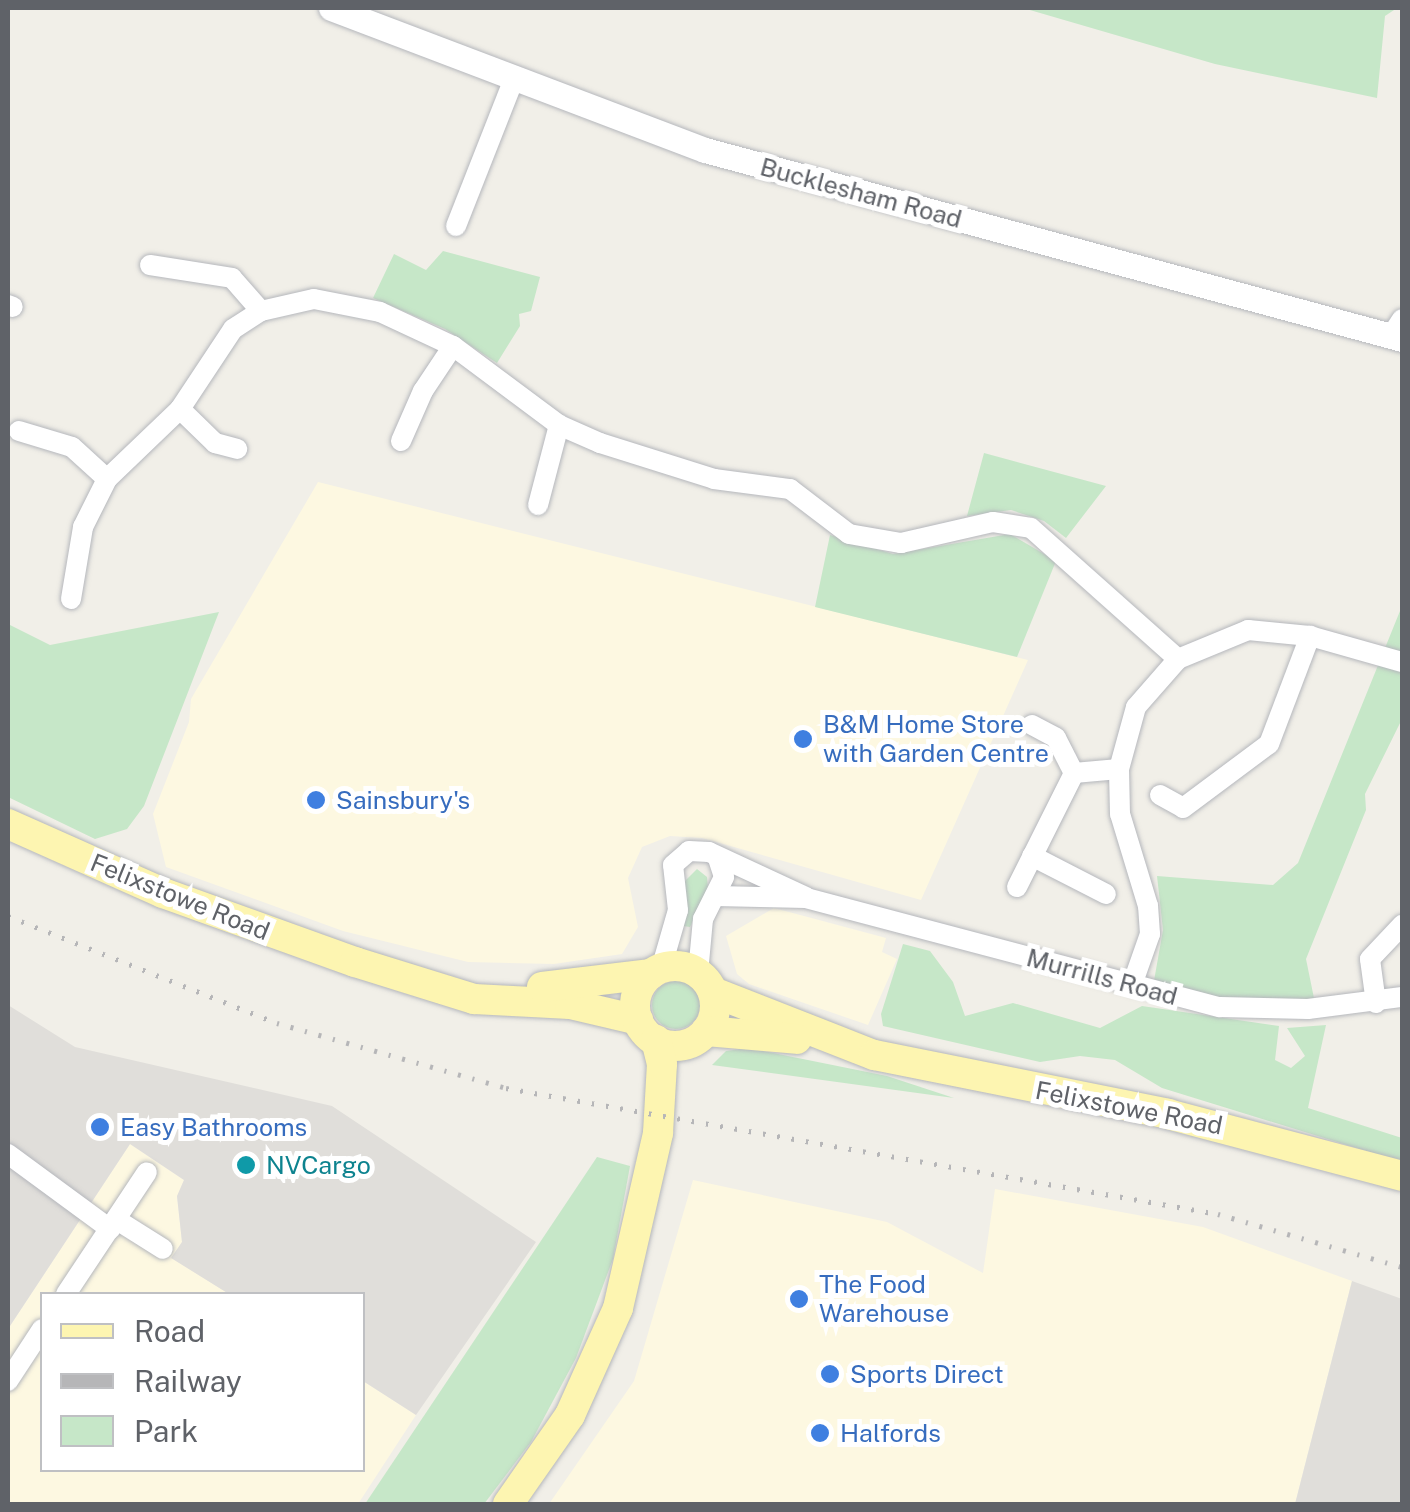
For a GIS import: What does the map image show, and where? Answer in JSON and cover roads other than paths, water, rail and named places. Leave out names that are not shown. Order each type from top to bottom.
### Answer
[{"type":"main road","name":"Felixstowe Road","points":[[8,824],[163,893],[356,962],[474,998],[570,1004],[647,1030]]},
{"type":"main road","name":"Felixstowe Road","points":[[356,962],[528,987],[656,972]]},
{"type":"main road","points":[[508,1504],[554,1441],[597,1360],[628,1274],[658,1133],[675,1078],[703,1034],[705,982],[656,972],[637,995],[660,1099],[658,1133]]},
{"type":"main road","name":"Felixstowe Road","points":[[705,982],[854,1049]]},
{"type":"main road","points":[[474,998],[620,1034],[643,1051],[660,1099]]},
{"type":"main road","points":[[647,1030],[679,1046],[703,1034]]},
{"type":"main road","name":"Felixstowe Road","points":[[703,1034],[854,1049],[1224,1126],[1402,1176]]},
{"type":"street","name":"Bucklesham Road","points":[[332,8],[735,158],[1399,331]]},
{"type":"street","points":[[456,226],[514,76]]},
{"type":"street","points":[[150,264],[232,278],[262,311]]},
{"type":"street","points":[[70,598],[83,526],[107,479],[180,408],[233,328],[262,311],[314,298],[354,303],[453,346],[560,425],[714,479],[790,490],[849,534],[901,543],[993,522],[1031,528],[1178,659]]},
{"type":"street","points":[[402,440],[422,390],[453,346]]},
{"type":"street","points":[[180,408],[215,443],[237,449]]},
{"type":"street","points":[[538,505],[560,425]]},
{"type":"street","points":[[19,430],[72,447],[107,479]]},
{"type":"street","points":[[1132,986],[1150,934],[1148,906],[1120,814],[1119,769],[1136,707],[1178,659],[1248,630],[1310,636],[1402,662]]},
{"type":"street","points":[[1160,795],[1184,808],[1269,744],[1310,636]]},
{"type":"street","points":[[1032,724],[1056,738],[1074,772]]},
{"type":"street","points":[[1074,772],[1119,769]]},
{"type":"street","points":[[1018,887],[1074,772]]},
{"type":"street","points":[[656,972],[678,910],[674,865],[689,851],[718,859],[724,877],[703,919],[705,982]]},
{"type":"street","points":[[1032,856],[1106,894]]},
{"type":"street","name":"Murrills Road","points":[[718,859],[803,891],[806,898]]},
{"type":"street","name":"Murrills Road","points":[[715,896],[806,898],[1220,1008],[1376,1003],[1402,997]]},
{"type":"street","points":[[1376,1003],[1370,959],[1402,924]]},
{"type":"street","points":[[8,1154],[114,1224],[163,1249]]},
{"type":"street","points":[[67,1292],[147,1172]]},
{"type":"street","points":[[8,1380],[40,1332]]},
{"type":"railway","points":[[8,916],[277,1023],[506,1088],[1218,1214],[1402,1267]]},
{"type":"place","name":"B&M Home Store with Garden Centre","points":[[803,739]]},
{"type":"place","name":"Sainsbury's","points":[[316,800]]},
{"type":"place","name":"Easy Bathrooms","points":[[100,1127]]},
{"type":"place","name":"NVCargo","points":[[246,1165]]},
{"type":"place","name":"The Food Warehouse","points":[[799,1299]]},
{"type":"place","name":"Sports Direct","points":[[830,1374]]},
{"type":"place","name":"Halfords","points":[[820,1433]]}]
